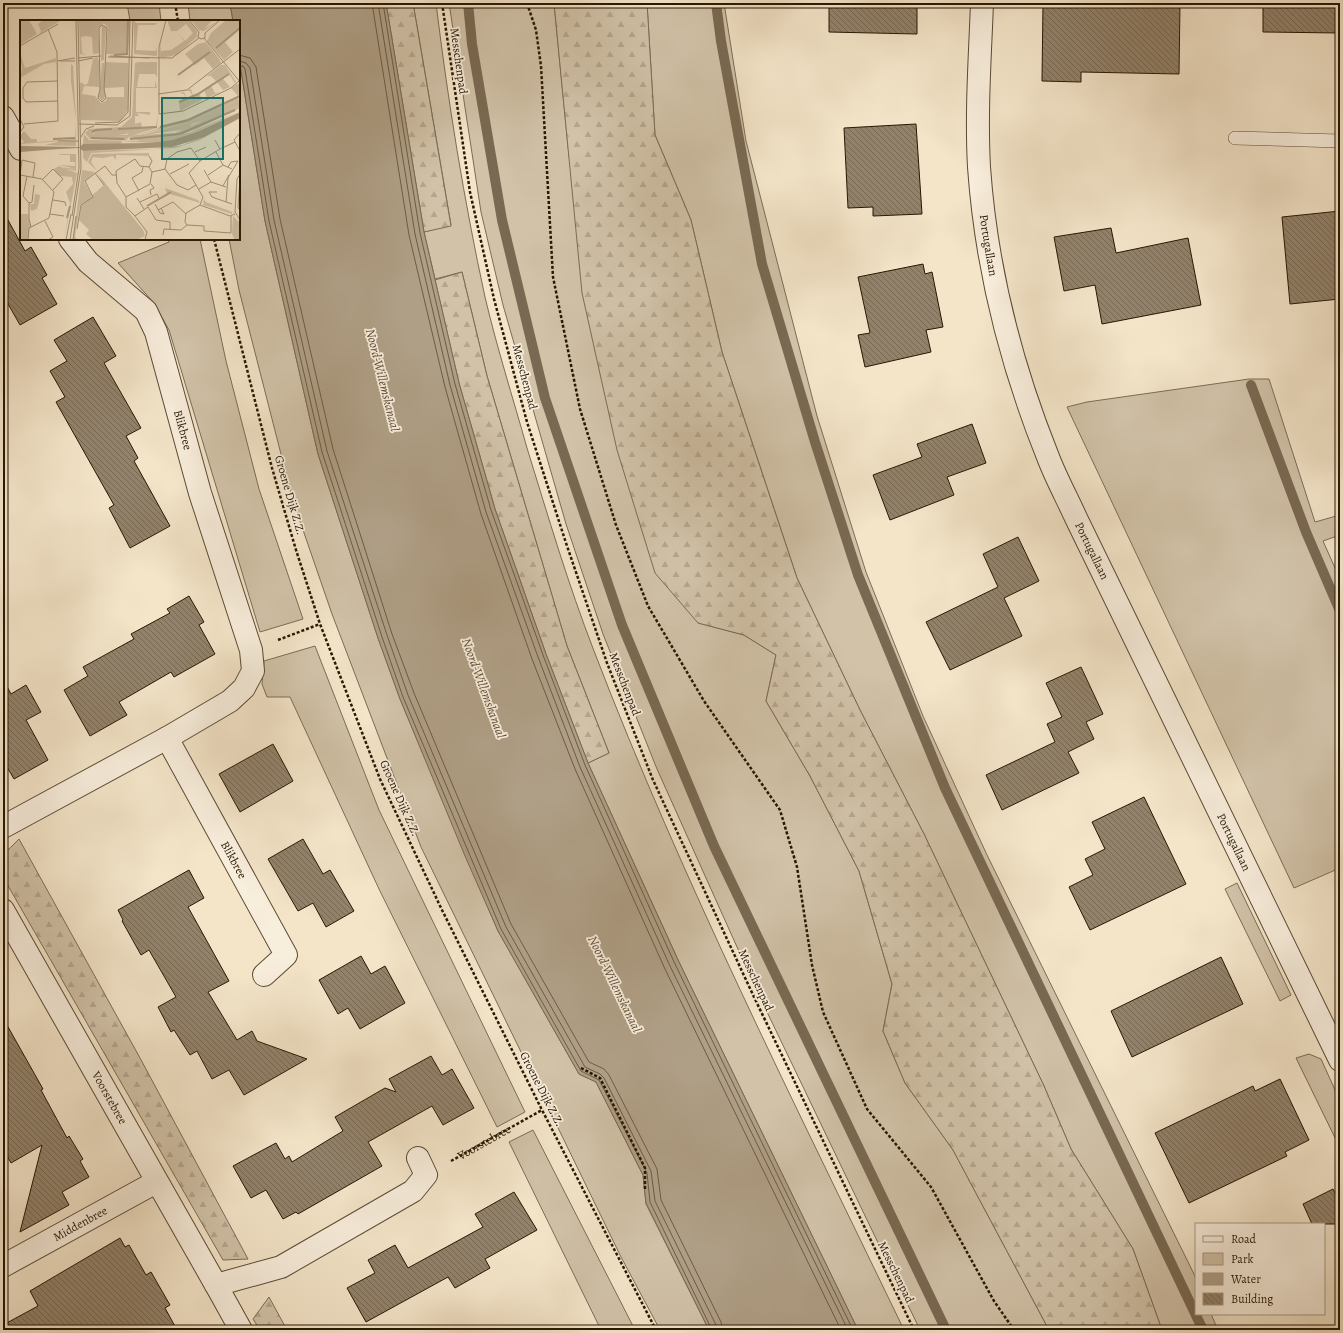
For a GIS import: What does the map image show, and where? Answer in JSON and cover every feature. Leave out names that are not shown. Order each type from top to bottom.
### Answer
[{"type":"street","name":"Portugallaan","points":[[982,3],[979,166],[994,279],[1008,339],[1024,392],[1048,459],[1340,1060]]},
{"type":"street","points":[[3,117],[20,147]]},
{"type":"street","name":"Blikbree","points":[[3,827],[167,738],[230,701],[244,688],[253,671],[251,650],[200,493],[156,332],[146,311],[88,262],[71,240]]},
{"type":"street","name":"Blikbree","points":[[167,738],[286,955],[264,975]]},
{"type":"street","name":"Voorstebree","points":[[3,910],[241,1330]]},
{"type":"street","points":[[216,1285],[281,1267],[413,1191],[422,1166]]},
{"type":"street","name":"Middenbree","points":[[3,1266],[156,1182]]},
{"type":"lane","points":[[1235,138],[1340,141]]},
{"type":"path","points":[[175,3],[178,20]]},
{"type":"path","name":"Messchenpad","points":[[442,3],[470,192],[494,299],[528,422],[606,663],[653,780],[754,997],[914,1330]]},
{"type":"path","points":[[527,3],[536,30],[542,66],[553,277],[580,408],[616,525],[648,606],[704,701],[780,810],[797,867],[812,965],[823,1012],[867,1109],[931,1187],[994,1301],[1014,1330]]},
{"type":"path","name":"Groene Dijk Z.Z.","points":[[214,240],[272,468],[320,624],[380,779],[442,910],[542,1110],[656,1330]]},
{"type":"path","points":[[251,650],[320,624]]},
{"type":"path","points":[[581,1068],[600,1078],[645,1168],[645,1192]]},
{"type":"path","name":"Voorstebree","points":[[422,1166],[542,1110]]},
{"type":"green space","points":[[127,3],[159,3],[161,20],[130,20]]},
{"type":"green space","points":[[188,3],[230,3],[233,20],[190,20]]},
{"type":"green space","points":[[386,3],[413,3],[451,226],[424,232]]},
{"type":"green space","points":[[413,3],[436,3],[457,151],[485,297],[527,448],[559,550],[594,651],[628,738],[703,909],[782,1078],[904,1330],[858,1330],[679,962],[588,763],[609,753],[567,646],[487,376],[462,272],[435,279],[424,232],[451,225]]},
{"type":"green space","points":[[449,3],[554,3],[569,156],[698,623],[744,635],[776,655],[766,701],[810,776],[859,871],[892,984],[883,1031],[905,1083],[953,1150],[1049,1330],[920,1330],[755,987],[657,769],[603,634],[566,524],[503,305],[481,212]]},
{"type":"green space","points":[[554,3],[647,3],[655,135],[691,220],[722,352],[797,578],[860,710],[924,834],[1044,1086],[1071,1149],[1133,1249],[1162,1330],[1049,1330],[953,1150],[905,1083],[883,1031],[892,984],[859,871],[810,776],[766,701],[776,655],[744,635],[698,623],[655,573],[617,450],[582,293]]},
{"type":"green space","points":[[647,3],[724,3],[746,141],[817,416],[866,572],[923,716],[987,855],[1193,1272],[1195,1277],[1195,1315],[1211,1315],[1218,1330],[1162,1330],[1133,1249],[1071,1149],[1044,1086],[924,834],[860,710],[797,578],[722,352],[691,220],[655,135]]},
{"type":"green space","points":[[240,64],[265,221],[318,454],[378,638],[400,699],[498,931],[579,1074],[596,1082],[643,1175],[646,1204],[709,1330],[660,1330],[621,1257],[421,847],[332,614],[293,501],[239,290],[229,240],[240,240]]},
{"type":"green space","points":[[168,240],[200,240],[226,361],[259,489],[303,619],[260,632],[169,330],[154,303],[118,263],[169,242]]},
{"type":"green space","points":[[462,272],[487,376],[567,646],[609,753],[588,763],[546,654],[495,509],[459,383],[435,280]]},
{"type":"green space","points":[[1249,379],[1269,379],[1315,522],[1340,515],[1340,535],[1323,541],[1340,579],[1340,868],[1294,888],[1067,407],[1087,402]]},
{"type":"green space","points":[[315,646],[379,810],[525,1112],[497,1127],[379,889],[290,697],[267,697],[262,684],[264,661]]},
{"type":"green space","points":[[19,839],[140,1058],[248,1259],[223,1260],[3,877],[3,855]]},
{"type":"green space","points":[[1237,883],[1291,995],[1280,1001],[1225,889]]},
{"type":"green space","points":[[1309,1054],[1321,1059],[1340,1101],[1340,1148],[1296,1058]]},
{"type":"green space","points":[[533,1130],[635,1330],[601,1330],[509,1142]]},
{"type":"green space","points":[[269,1297],[287,1330],[260,1330],[253,1319]]},
{"type":"water","name":"Noord-Willemskanaal","points":[[230,3],[386,3],[424,232],[459,383],[495,509],[546,654],[588,763],[679,962],[858,1330],[709,1330],[646,1203],[643,1175],[596,1082],[579,1074],[498,931],[465,856],[400,699],[378,638],[318,454],[265,221],[240,64],[240,20],[233,20]]},
{"type":"building","points":[[829,3],[917,3],[917,34],[829,32]]},
{"type":"building","points":[[1043,3],[1180,3],[1179,74],[1081,72],[1081,82],[1042,81]]},
{"type":"building","points":[[1263,3],[1340,3],[1340,33],[1263,32]]},
{"type":"building","points":[[916,124],[922,214],[873,216],[873,207],[848,208],[844,128]]},
{"type":"building","points":[[3,211],[25,251],[31,247],[47,275],[42,278],[57,304],[20,325],[3,295]]},
{"type":"building","points":[[1340,211],[1340,299],[1290,304],[1282,217]]},
{"type":"building","points":[[1111,228],[1116,253],[1188,238],[1201,305],[1102,324],[1095,285],[1064,291],[1054,237]]},
{"type":"building","points":[[923,264],[925,274],[932,272],[943,327],[926,330],[931,352],[865,367],[858,335],[870,333],[858,277]]},
{"type":"building","points":[[93,317],[116,356],[104,363],[141,428],[126,436],[138,458],[134,461],[170,526],[130,548],[109,508],[114,505],[56,402],[65,397],[50,371],[67,361],[54,340]]},
{"type":"building","points":[[972,424],[986,463],[947,477],[954,495],[890,520],[873,475],[922,457],[917,444]]},
{"type":"building","points":[[1018,537],[1039,581],[1004,598],[1022,636],[950,670],[926,622],[998,587],[983,554]]},
{"type":"building","points":[[189,596],[204,622],[199,625],[215,654],[174,677],[171,672],[119,702],[127,715],[90,736],[64,690],[88,676],[83,667],[134,639],[131,634],[170,613],[167,609]]},
{"type":"building","points":[[1081,667],[1103,714],[1086,722],[1094,739],[1068,752],[1079,773],[1002,810],[986,775],[1055,742],[1047,724],[1062,717],[1046,683]]},
{"type":"building","points":[[3,679],[11,694],[26,685],[41,712],[26,720],[48,760],[14,779],[3,760]]},
{"type":"building","points":[[273,744],[293,781],[240,812],[219,774]]},
{"type":"building","points":[[1144,797],[1186,884],[1090,930],[1069,887],[1093,875],[1085,859],[1105,849],[1092,822]]},
{"type":"building","points":[[303,839],[323,874],[330,870],[354,911],[326,927],[313,903],[298,911],[268,859]]},
{"type":"building","points":[[189,870],[204,898],[188,907],[229,981],[208,992],[237,1040],[252,1031],[257,1041],[307,1059],[244,1095],[229,1070],[212,1079],[197,1051],[190,1055],[174,1030],[171,1032],[158,1007],[176,997],[149,950],[141,955],[122,921],[123,920],[118,910]]},
{"type":"building","points":[[361,956],[371,974],[385,966],[405,1003],[360,1029],[348,1008],[338,1014],[319,980]]},
{"type":"building","points":[[1221,957],[1243,1004],[1132,1057],[1111,1011]]},
{"type":"building","points":[[3,1018],[43,1089],[41,1090],[67,1138],[69,1136],[83,1159],[80,1161],[89,1177],[62,1192],[69,1205],[20,1232],[42,1145],[11,1163],[3,1148]]},
{"type":"building","points":[[431,1056],[442,1075],[452,1069],[474,1108],[443,1125],[432,1106],[368,1142],[382,1166],[298,1214],[296,1212],[283,1219],[266,1190],[251,1198],[233,1166],[276,1143],[285,1159],[289,1156],[292,1162],[343,1131],[335,1117],[385,1088],[396,1092],[389,1079]]},
{"type":"building","points":[[1280,1079],[1309,1140],[1285,1152],[1287,1156],[1189,1203],[1155,1133],[1253,1086],[1255,1091]]},
{"type":"building","points":[[1333,1189],[1340,1203],[1340,1224],[1312,1223],[1303,1204]]},
{"type":"building","points":[[514,1192],[537,1230],[485,1259],[490,1268],[455,1288],[448,1277],[366,1322],[347,1288],[375,1273],[368,1260],[395,1245],[408,1268],[483,1227],[475,1214]]},
{"type":"building","points":[[120,1238],[125,1247],[129,1245],[146,1275],[151,1272],[170,1305],[165,1308],[177,1330],[3,1330],[3,1325],[38,1306],[30,1291]]},
{"type":"waterway","points":[[468,3],[472,44],[502,220],[545,398],[622,625],[714,846],[946,1330]]},
{"type":"waterway","points":[[716,3],[721,41],[762,264],[815,442],[858,575],[945,788],[1195,1313]]},
{"type":"waterway","points":[[1251,385],[1306,532],[1340,611]]},
{"type":"waterway","points":[[1196,1315],[1203,1330]]}]
